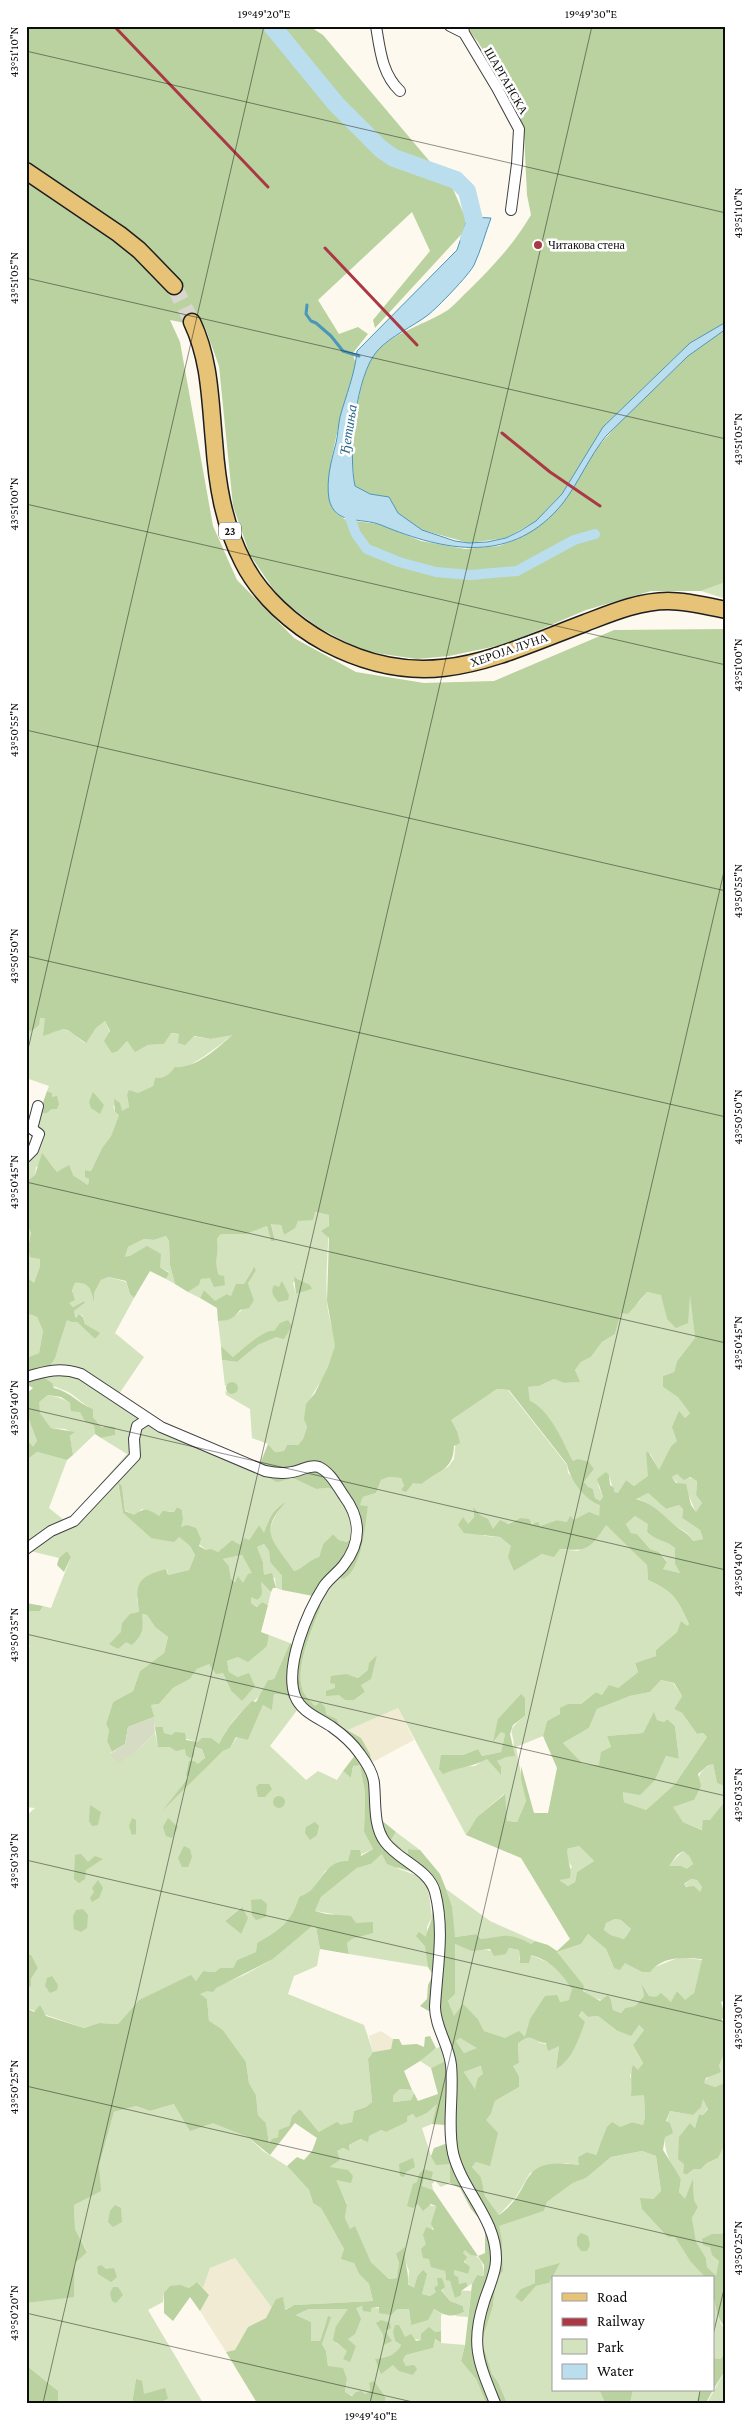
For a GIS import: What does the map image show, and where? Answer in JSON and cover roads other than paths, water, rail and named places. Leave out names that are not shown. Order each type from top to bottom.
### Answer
[{"type":"main road","points":[[26,171],[119,234],[139,250],[174,286]]},
{"type":"main road","name":"ХЕРОЈА ЛУНА","points":[[192,322],[199,336],[207,368],[219,492],[232,539],[244,565],[275,605],[305,630],[328,644],[357,657],[385,666],[434,670],[491,658],[602,616],[651,602],[681,602],[726,610]]},
{"type":"street","points":[[376,26],[386,73],[400,91]]},
{"type":"street","points":[[450,26],[463,30]]},
{"type":"street","name":"ШАРГАНСКА","points":[[463,30],[519,129],[511,210]]},
{"type":"street","points":[[26,1157],[32,1150],[39,1134],[32,1129],[38,1106]]},
{"type":"street","points":[[26,1377],[52,1370],[66,1369],[81,1374],[160,1427],[265,1471],[280,1474],[295,1472],[306,1467],[317,1467],[332,1478],[355,1511],[358,1531],[354,1547],[345,1564],[325,1586],[306,1622],[292,1666],[292,1678],[295,1697],[302,1706],[359,1752],[368,1767],[374,1782],[374,1805],[383,1840],[403,1860],[426,1875],[432,1882],[434,1889],[441,1954],[436,2017],[451,2064],[453,2153],[461,2174],[489,2225],[494,2243],[496,2261],[478,2322],[477,2355],[495,2403]]},
{"type":"street","points":[[26,1549],[51,1531],[74,1522],[135,1456],[134,1439],[137,1426],[148,1419]]},
{"type":"water","points":[[468,217],[491,218],[474,265],[460,283],[432,311],[389,340],[378,350],[370,362],[364,377],[355,416],[352,455],[355,486],[370,494],[389,497],[398,513],[422,530],[455,541],[469,543],[487,542],[506,538],[536,521],[562,494],[603,427],[690,343],[726,322],[726,329],[688,356],[606,436],[563,503],[543,523],[523,536],[501,544],[478,547],[430,542],[381,525],[343,517],[332,508],[328,492],[340,417],[357,351],[457,250]]},
{"type":"waterway","name":"Ђетиња","points":[[272,26],[336,104],[381,149],[394,158],[456,180],[467,191],[475,224],[469,239]]},
{"type":"waterway","points":[[307,305],[306,314],[311,321],[331,336],[343,351],[359,356]]},
{"type":"waterway","points":[[346,507],[356,534],[367,549],[399,562],[436,572],[470,575],[517,571],[574,540],[595,534]]},
{"type":"tunnel","points":[[174,286],[192,322]]},
{"type":"railway","points":[[114,26],[268,187]]},
{"type":"railway","points":[[325,248],[417,345]]},
{"type":"railway","points":[[502,433],[550,472],[600,506]]},
{"type":"place","name":"Читакова стена","points":[[538,245]]}]
